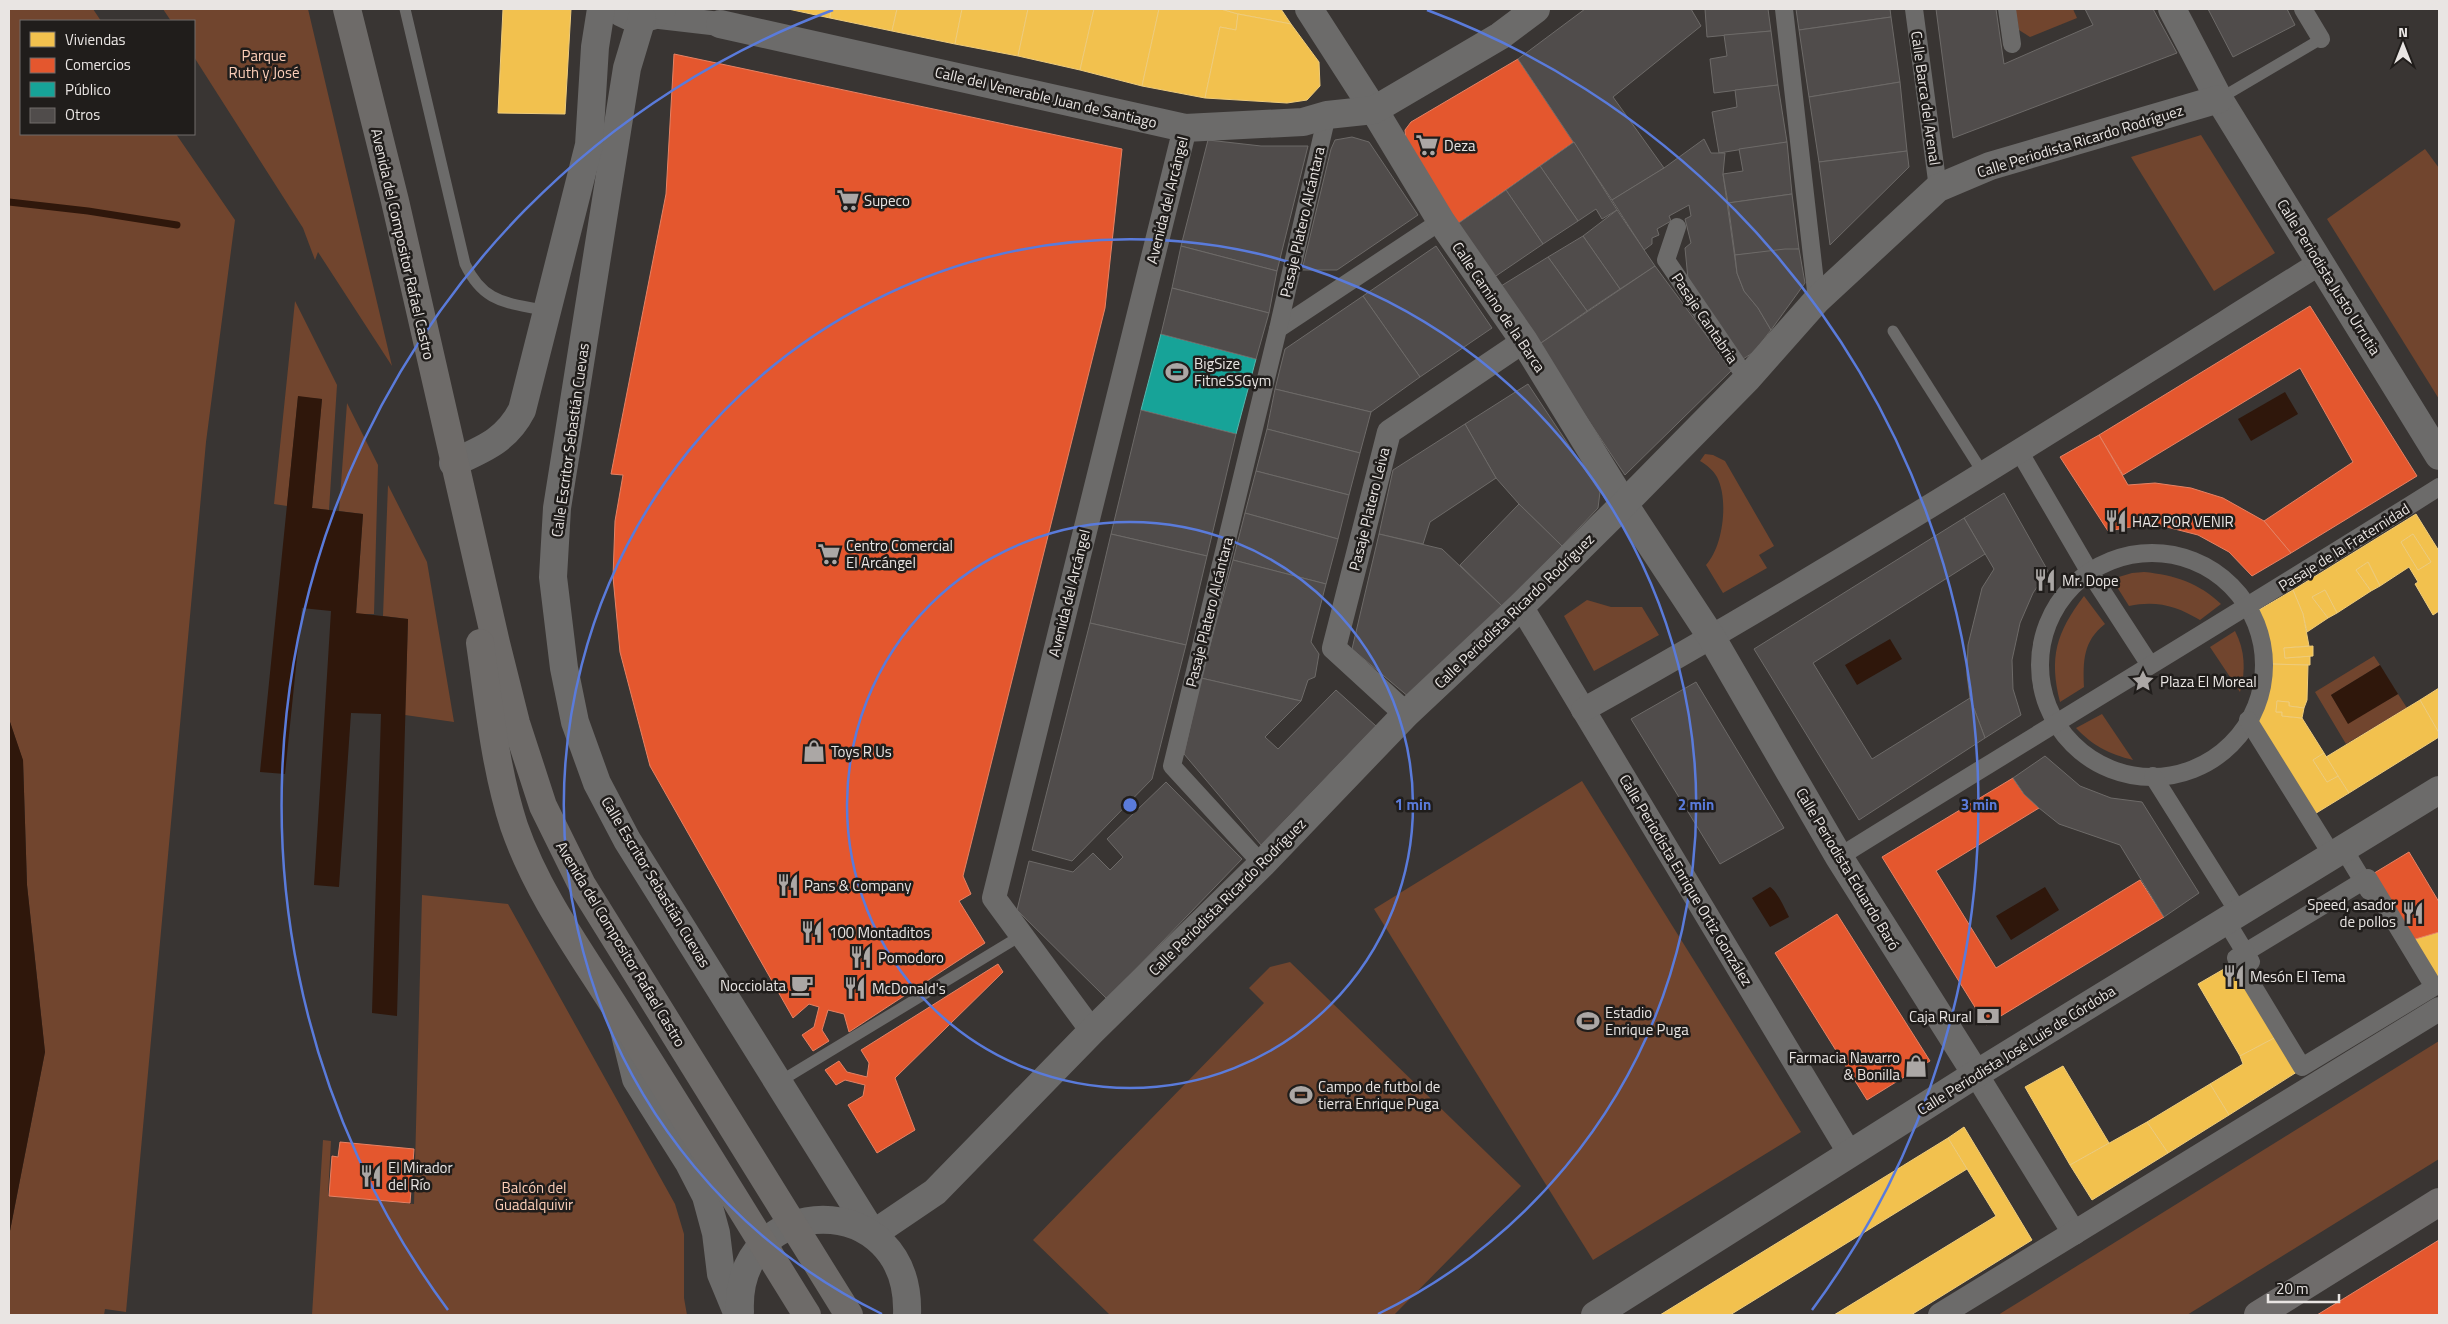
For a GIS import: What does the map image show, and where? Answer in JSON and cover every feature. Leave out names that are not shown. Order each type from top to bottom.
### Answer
[{"type":"main road","name":"Avenida del Compositor Rafael Castro","points":[[347,9],[395,201],[455,472],[516,723],[543,806],[582,885],[791,1225],[849,1315]]},
{"type":"main road","name":"Avenida del Compositor Rafael Castro","points":[[455,472],[492,725],[514,825],[525,854],[571,941],[619,1014],[807,1315]]},
{"type":"main road","points":[[2258,1315],[2439,1202]]},
{"type":"street","points":[[455,472],[508,433],[522,410],[588,144],[595,47],[601,9]]},
{"type":"street","points":[[616,9],[632,18],[652,15]]},
{"type":"street","name":"Calle del Venerable Juan de Santiago","points":[[693,9],[720,24]]},
{"type":"street","name":"Calle Camino de la Barca","points":[[1308,9],[1374,110],[1441,221],[1524,341],[1624,504]]},
{"type":"street","points":[[1374,110],[1500,36],[1536,9]]},
{"type":"street","points":[[1784,9],[1818,300]]},
{"type":"street","name":"Calle Barca del Arenal","points":[[1914,9],[1938,188]]},
{"type":"street","points":[[2007,9],[2012,44]]},
{"type":"street","name":"Calle Periodista Justo Urrutia","points":[[2172,9],[2219,99],[2439,456]]},
{"type":"street","points":[[2303,9],[2321,39]]},
{"type":"street","name":"Calle del Venerable Juan de Santiago","points":[[652,15],[720,24],[1185,128],[1303,122],[1327,115],[1374,110]]},
{"type":"street","name":"Calle Escritor Sebastián Cuevas","points":[[652,15],[628,68],[557,508],[553,577],[564,668],[575,722],[597,783],[626,840],[873,1234]]},
{"type":"street","name":"Calle Periodista Ricardo Rodríguez","points":[[873,1234],[935,1192],[1092,1031],[1262,864],[1406,714],[1521,606],[1747,380],[1818,300],[1938,188],[1990,166],[2219,99]]},
{"type":"street","name":"Pasaje Platero Alcántara","points":[[1262,864],[1172,766],[1278,329],[1327,115]]},
{"type":"street","name":"Avenida del Arcángel","points":[[1092,1031],[994,898],[1185,128]]},
{"type":"street","name":"Pasaje Platero Alcántara","points":[[1278,329],[1441,221]]},
{"type":"street","name":"Pasaje Cantabria","points":[[1677,227],[1666,260],[1747,380]]},
{"type":"street","points":[[1583,710],[1712,638],[2019,451],[2320,263]]},
{"type":"street","name":"Pasaje Platero Leiva","points":[[1406,714],[1334,648],[1389,432],[1524,341]]},
{"type":"street","points":[[2019,451],[2089,571],[2150,665]]},
{"type":"street","name":"Pasaje de la Fraternidad","points":[[2248,607],[2439,487]]},
{"type":"street","name":"Calle Periodista Eduardo Baró","points":[[1624,504],[1712,638],[1839,857],[2074,1233]]},
{"type":"street","points":[[2159,552],[2194,560],[2225,579],[2248,607],[2262,640],[2264,674],[2256,709],[2237,738],[2210,761],[2177,774],[2142,777],[2108,768],[2078,750],[2055,722],[2042,691],[2039,657],[2047,623],[2064,594],[2089,571],[2123,556],[2159,552]]},
{"type":"street","name":"Calle Periodista Enrique Ortiz González","points":[[1521,606],[1850,1154]]},
{"type":"street","points":[[1839,857],[2055,722],[2248,607]]},
{"type":"street","points":[[1940,1315],[2074,1233],[2316,1071],[2436,1000],[2363,881],[2338,852],[2248,720]]},
{"type":"street","points":[[2152,776],[2232,917],[2245,952],[2316,1071]]},
{"type":"street","name":"Calle Periodista José Luis de Córdoba","points":[[1595,1315],[1976,1074],[2439,790]]},
{"type":"street","points":[[2245,952],[2363,881]]},
{"type":"street","name":"Avenida del Compositor Rafael Castro","points":[[619,1014],[636,1079],[689,1163],[706,1196],[716,1233],[722,1274],[739,1315]]},
{"type":"street","points":[[739,1315],[739,1292],[744,1274],[763,1244],[791,1225],[819,1218],[847,1222],[873,1234],[888,1248],[900,1266],[906,1286],[907,1315]]},
{"type":"street","points":[[906,1286],[925,1315]]},
{"type":"lane","points":[[405,9],[465,264],[483,292],[493,298],[546,312]]},
{"type":"lane","points":[[2219,99],[2321,39]]},
{"type":"lane","points":[[1893,331],[1982,473]]},
{"type":"lane","points":[[779,1082],[1022,935]]},
{"type":"green space","points":[[9,9],[93,9],[100,20],[20,20],[20,135],[177,135],[235,220],[206,442],[126,1312],[105,1309],[104,1315],[9,1315],[9,1236],[45,1052],[27,885],[23,761],[9,719]]},
{"type":"green space","name":"Parque Ruth y José","points":[[163,9],[308,9],[392,366],[318,252],[315,260],[303,228],[195,59],[195,20],[170,20]]},
{"type":"green space","points":[[2015,9],[2073,9],[2077,18],[2030,37],[2019,30]]},
{"type":"green space","points":[[2201,135],[2275,253],[2214,291],[2131,157]]},
{"type":"green space","points":[[2425,149],[2439,168],[2439,399],[2327,219]]},
{"type":"green space","points":[[295,301],[337,385],[329,510],[312,508],[322,399],[298,397],[287,506],[274,504]]},
{"type":"green space","points":[[347,403],[378,465],[374,614],[356,614],[363,514],[339,511]]},
{"type":"green space","points":[[1705,454],[1713,455],[1725,461],[1774,546],[1759,555],[1767,568],[1723,593],[1706,565],[1717,547],[1722,523],[1723,498],[1721,487],[1714,472],[1700,461]]},
{"type":"green space","points":[[388,485],[427,562],[454,722],[405,715],[408,619],[383,616]]},
{"type":"green space","points":[[2144,572],[2166,575],[2186,581],[2195,585],[2221,604],[2200,620],[2175,608],[2157,604],[2129,606],[2112,579],[2132,573]]},
{"type":"green space","points":[[2084,596],[2105,624],[2092,637],[2088,645],[2084,660],[2084,687],[2060,702],[2055,672],[2057,646],[2074,609]]},
{"type":"green space","points":[[1587,600],[1611,607],[1642,607],[1659,635],[1594,671],[1564,616]]},
{"type":"green space","points":[[2235,631],[2244,661],[2240,692],[2210,647]]},
{"type":"green space","points":[[2374,656],[2380,665],[2331,695],[2348,723],[2398,694],[2407,708],[2346,744],[2315,692]]},
{"type":"green space","points":[[2102,714],[2133,760],[2102,748],[2089,740],[2076,728]]},
{"type":"green space","name":"Estadio Enrique Puga","points":[[1582,781],[1801,1132],[1593,1260],[1374,909]]},
{"type":"green space","name":"Balcón del Guadalquivir","points":[[422,895],[508,904],[675,1204],[684,1234],[684,1298],[687,1315],[312,1315],[323,1140],[331,1141],[328,1196],[414,1204]]},
{"type":"green space","name":"Campo de futbol de tierra Enrique Puga","points":[[1290,962],[1521,1186],[1394,1315],[1110,1315],[1033,1240],[1264,1003],[1249,988],[1270,967]]},
{"type":"green space","points":[[2439,1041],[2439,1159],[2187,1315],[1998,1315]]},
{"type":"shaded area","points":[[2285,392],[2298,414],[2251,441],[2238,419]]},
{"type":"shaded area","points":[[298,396],[322,399],[312,508],[363,514],[356,613],[408,619],[397,1016],[372,1013],[381,714],[351,713],[339,887],[314,885],[331,611],[302,608],[285,774],[260,772]]},
{"type":"shaded area","points":[[1890,639],[1902,659],[1857,685],[1845,665]]},
{"type":"shaded area","points":[[2380,665],[2398,694],[2348,724],[2331,695]]},
{"type":"shaded area","points":[[9,719],[23,760],[27,885],[45,1052],[9,1236]]},
{"type":"shaded area","points":[[1770,887],[1778,896],[1789,917],[1770,927],[1752,898]]},
{"type":"shaded area","points":[[2045,887],[2059,910],[2011,940],[1996,916]]},
{"type":"building: Viviendas","points":[[503,9],[571,9],[565,114],[498,113]]},
{"type":"building: Viviendas","points":[[788,9],[831,9],[830,18]]},
{"type":"building: Viviendas","points":[[831,9],[897,9],[892,31],[830,18]]},
{"type":"building: Viviendas","points":[[897,9],[962,9],[955,44],[892,31]]},
{"type":"building: Viviendas","points":[[962,9],[1028,9],[1018,56],[955,44]]},
{"type":"building: Viviendas","points":[[1028,9],[1094,9],[1080,70],[1018,56]]},
{"type":"building: Viviendas","points":[[1094,9],[1159,9],[1142,86],[1080,70]]},
{"type":"building: Viviendas","points":[[1159,9],[1221,9],[1238,14],[1236,30],[1220,27],[1205,98],[1142,86]]},
{"type":"building: Viviendas","points":[[1221,9],[1281,9],[1291,24],[1238,14]]},
{"type":"building: Viviendas","points":[[1238,14],[1291,24],[1319,62],[1320,86],[1307,100],[1287,103],[1205,98],[1220,27],[1236,30]]},
{"type":"building: Viviendas","points":[[2416,514],[2439,551],[2439,611],[2433,615],[2415,584],[2418,582],[2409,567],[2380,586],[2368,562],[2356,570],[2371,591],[2337,613],[2325,590],[2312,597],[2328,618],[2307,632],[2303,614],[2293,590]],"holes":[[[2413,534],[2431,562],[2418,570],[2401,542]]]},
{"type":"building: Viviendas","points":[[2413,534],[2431,562],[2418,570],[2401,542]]},
{"type":"building: Viviendas","points":[[2368,562],[2380,586],[2371,591],[2356,570]]},
{"type":"building: Viviendas","points":[[2293,590],[2303,614],[2309,646],[2284,648],[2285,658],[2310,656],[2310,665],[2268,664],[2266,637],[2257,611]]},
{"type":"building: Viviendas","points":[[2325,590],[2337,613],[2328,618],[2312,597]]},
{"type":"building: Viviendas","points":[[2313,646],[2313,656],[2285,658],[2284,648]]},
{"type":"building: Viviendas","points":[[2268,664],[2308,665],[2307,700],[2304,708],[2289,706],[2289,702],[2277,701],[2276,712],[2282,712],[2282,716],[2302,718],[2324,753],[2313,760],[2327,782],[2338,776],[2349,793],[2313,815],[2257,724],[2266,693]]},
{"type":"building: Viviendas","points":[[2439,688],[2439,733],[2420,700]]},
{"type":"building: Viviendas","points":[[2420,700],[2439,733],[2439,737],[2349,793],[2326,757]]},
{"type":"building: Viviendas","points":[[2277,701],[2289,702],[2289,706],[2304,708],[2302,718],[2282,716],[2282,712],[2276,712]]},
{"type":"building: Viviendas","points":[[2324,753],[2338,776],[2327,782],[2313,760]]},
{"type":"building: Viviendas","points":[[2439,932],[2439,985],[2412,940]]},
{"type":"building: Viviendas","points":[[2236,962],[2280,1035],[2240,1056],[2198,984]]},
{"type":"building: Viviendas","points":[[2280,1035],[2300,1070],[2229,1115],[2210,1084],[2243,1064],[2240,1056]]},
{"type":"building: Viviendas","points":[[2063,1066],[2109,1143],[2070,1165],[2025,1087]]},
{"type":"building: Viviendas","points":[[2210,1084],[2229,1115],[2168,1153],[2147,1122]]},
{"type":"building: Viviendas","points":[[2147,1122],[2168,1153],[2092,1200],[2070,1165]]},
{"type":"building: Viviendas","points":[[1964,1127],[2032,1240],[1911,1315],[1834,1315],[1996,1216],[1948,1138]]},
{"type":"building: Viviendas","points":[[1948,1138],[1967,1169],[1730,1315],[1660,1315]]},
{"type":"building: Comercios","name":"Centro Comercial El Arcángel","points":[[674,54],[1122,149],[1105,308],[963,876],[971,894],[959,901],[985,943],[849,1032],[844,1014],[828,1010],[822,1030],[829,1041],[813,1051],[802,1035],[814,1027],[819,1007],[809,1004],[793,1018],[650,766],[620,652],[613,577],[615,521],[623,475],[611,474],[666,194]]},
{"type":"building: Comercios","points":[[1518,59],[1574,142],[1456,225],[1406,143],[1405,130],[1411,122]]},
{"type":"building: Comercios","points":[[2310,306],[2417,476],[2291,553],[2264,521],[2353,462],[2300,368],[2123,475],[2099,435]]},
{"type":"building: Comercios","points":[[2099,435],[2128,485],[2155,483],[2191,488],[2223,498],[2264,521],[2291,553],[2252,576],[2229,552],[2198,535],[2163,526],[2137,526],[2108,531],[2060,457]]},
{"type":"building: Comercios","points":[[2013,778],[2024,794],[2039,808],[1936,871],[1996,968],[2140,880],[2164,917],[1986,1025],[1882,857]]},
{"type":"building: Comercios","points":[[2409,852],[2439,902],[2439,932],[2412,940],[2371,875]]},
{"type":"building: Comercios","points":[[1837,914],[1930,1061],[1867,1100],[1775,953]]},
{"type":"building: Comercios","points":[[998,964],[1003,972],[895,1078],[915,1130],[877,1153],[848,1105],[863,1096],[865,1085],[845,1080],[836,1085],[825,1070],[839,1061],[847,1072],[867,1077],[869,1063],[861,1050]]},
{"type":"building: Comercios","name":"El Mirador del Río","points":[[340,1142],[414,1149],[410,1203],[329,1196],[332,1156],[338,1157]]},
{"type":"building: Comercios","points":[[2439,1240],[2439,1315],[2317,1315]]},
{"type":"building: Público","points":[[1161,334],[1256,359],[1236,434],[1141,410]]},
{"type":"building: Otros","points":[[1585,9],[1691,9],[1701,26],[1613,97],[1664,168],[1612,200],[1518,59]]},
{"type":"building: Otros","points":[[1705,9],[1768,9],[1771,31],[1707,37]]},
{"type":"building: Otros","points":[[1796,9],[1890,9],[1891,17],[1799,30]]},
{"type":"building: Otros","points":[[1936,9],[1996,9],[2004,64],[2093,25],[2085,9],[2153,9],[2177,53],[1953,138]]},
{"type":"building: Otros","points":[[2208,9],[2287,9],[2295,25],[2233,57]]},
{"type":"building: Otros","points":[[1891,17],[1900,82],[1809,97],[1799,30]]},
{"type":"building: Otros","points":[[1771,31],[1778,85],[1714,93],[1710,59],[1727,56],[1724,35]]},
{"type":"building: Otros","points":[[1900,82],[1907,151],[1819,162],[1809,97]]},
{"type":"building: Otros","points":[[1778,85],[1787,142],[1719,153],[1712,112],[1737,107],[1735,90]]},
{"type":"building: Otros","points":[[1352,137],[1369,142],[1418,215],[1337,270],[1302,270],[1331,149],[1335,140]]},
{"type":"building: Otros","points":[[1704,139],[1711,153],[1725,153],[1723,174],[1737,273],[1744,291],[1758,308],[1771,330],[1754,352],[1743,359],[1688,279],[1685,248],[1691,243],[1685,219],[1691,216],[1689,205],[1669,216],[1671,221],[1657,229],[1659,235],[1652,238],[1652,244],[1644,250],[1612,200],[1664,168]]},
{"type":"building: Otros","points":[[1208,140],[1261,146],[1308,146],[1277,271],[1181,246]]},
{"type":"building: Otros","points":[[1574,142],[1617,210],[1602,219],[1596,209],[1578,221],[1540,166]]},
{"type":"building: Otros","points":[[1787,142],[1792,194],[1728,203],[1723,174],[1743,171],[1739,149]]},
{"type":"building: Otros","points":[[1907,151],[1909,167],[1830,245],[1819,162]]},
{"type":"building: Otros","points":[[1540,166],[1578,221],[1543,244],[1506,190]]},
{"type":"building: Otros","points":[[1506,190],[1543,244],[1493,278],[1456,225]]},
{"type":"building: Otros","points":[[1792,194],[1799,249],[1735,255],[1728,203]]},
{"type":"building: Otros","points":[[1617,210],[1655,266],[1620,289],[1583,236]]},
{"type":"building: Otros","points":[[1583,236],[1620,289],[1587,311],[1548,257]]},
{"type":"building: Otros","points":[[1181,246],[1277,271],[1269,313],[1172,288]]},
{"type":"building: Otros","points":[[1436,246],[1492,328],[1420,377],[1363,296]]},
{"type":"building: Otros","points":[[1799,249],[1805,283],[1771,330],[1758,308],[1744,291],[1737,273],[1735,255]]},
{"type":"building: Otros","points":[[1548,257],[1587,311],[1538,345],[1501,286]]},
{"type":"building: Otros","points":[[1655,266],[1732,370],[1625,475],[1538,345]]},
{"type":"building: Otros","points":[[1172,288],[1269,313],[1256,359],[1161,334]]},
{"type":"building: Otros","points":[[1363,296],[1420,377],[1371,412],[1275,389],[1285,349]]},
{"type":"building: Otros","points":[[1528,384],[1600,492],[1598,508],[1562,546],[1519,504],[1496,478],[1465,424]]},
{"type":"building: Otros","points":[[1275,389],[1371,412],[1360,453],[1267,429]]},
{"type":"building: Otros","points":[[1141,410],[1236,434],[1207,556],[1111,534]]},
{"type":"building: Otros","points":[[1465,424],[1496,478],[1430,522],[1423,544],[1379,534],[1393,470]]},
{"type":"building: Otros","points":[[1267,429],[1360,453],[1349,495],[1256,471]]},
{"type":"building: Otros","points":[[1256,471],[1349,495],[1338,539],[1245,513]]},
{"type":"building: Otros","points":[[2004,493],[2048,571],[2033,593],[2020,623],[2012,660],[2013,689],[2021,715],[1985,738],[1970,698],[1967,675],[1968,645],[1982,588],[1994,569],[1964,518]]},
{"type":"building: Otros","points":[[1519,504],[1562,546],[1503,607],[1460,565]]},
{"type":"building: Otros","points":[[1245,513],[1338,539],[1326,584],[1233,560]]},
{"type":"building: Otros","points":[[1964,518],[1985,554],[1813,663],[1872,759],[1970,698],[1985,738],[1859,820],[1754,649]]},
{"type":"building: Otros","points":[[1111,534],[1207,556],[1186,645],[1090,623]]},
{"type":"building: Otros","points":[[1379,534],[1442,549],[1503,607],[1410,698],[1352,649]]},
{"type":"building: Otros","points":[[1233,560],[1326,584],[1311,642],[1319,654],[1315,677],[1308,680],[1301,701],[1201,678]]},
{"type":"building: Otros","points":[[1090,623],[1186,645],[1152,779],[1072,861],[1032,850]]},
{"type":"building: Otros","points":[[1201,678],[1301,701],[1265,737],[1278,749],[1336,690],[1376,726],[1261,845],[1184,754]]},
{"type":"building: Otros","points":[[1696,682],[1784,828],[1720,864],[1631,719]]},
{"type":"building: Otros","points":[[2045,756],[2080,786],[2111,798],[2142,802],[2199,893],[2164,917],[2120,845],[2059,824],[2039,808],[2024,794],[2013,778]]},
{"type":"building: Otros","points":[[1166,782],[1242,859],[1107,999],[1017,910],[1029,861],[1073,872],[1093,853],[1110,870],[1123,857],[1107,839]]},
{"type":"waterway","points":[[9,202],[88,211],[177,225]]},
{"type":"place","name":"Deza","points":[[1427,145]]},
{"type":"place","name":"Supeco","points":[[848,200]]},
{"type":"place","name":"BigSize FitneSSGym","points":[[1177,372]]},
{"type":"place","name":"HAZ POR VENIR","points":[[2116,521]]},
{"type":"place","name":"Centro Comercial El Arcángel","points":[[829,554]]},
{"type":"place","name":"Mr. Dope","points":[[2045,580]]},
{"type":"place","name":"Plaza El Moreal","points":[[2143,681]]},
{"type":"place","name":"Toys R Us","points":[[814,751]]},
{"type":"place","name":"Pans & Company","points":[[788,885]]},
{"type":"place","name":"Speed, asador de pollos","points":[[2413,913]]},
{"type":"place","name":"100 Montaditos","points":[[812,932]]},
{"type":"place","name":"Pomodoro","points":[[861,957]]},
{"type":"place","name":"Mesón El Tema","points":[[2234,976]]},
{"type":"place","name":"Nocciolata","points":[[802,985]]},
{"type":"place","name":"McDonald's","points":[[855,988]]},
{"type":"place","name":"Caja Rural","points":[[1988,1016]]},
{"type":"place","name":"Estadio Enrique Puga","points":[[1588,1021]]},
{"type":"place","name":"Farmacia Navarro & Bonilla","points":[[1916,1066]]},
{"type":"place","name":"Campo de futbol de tierra Enrique Puga","points":[[1301,1095]]},
{"type":"place","name":"El Mirador del Río","points":[[371,1176]]}]
